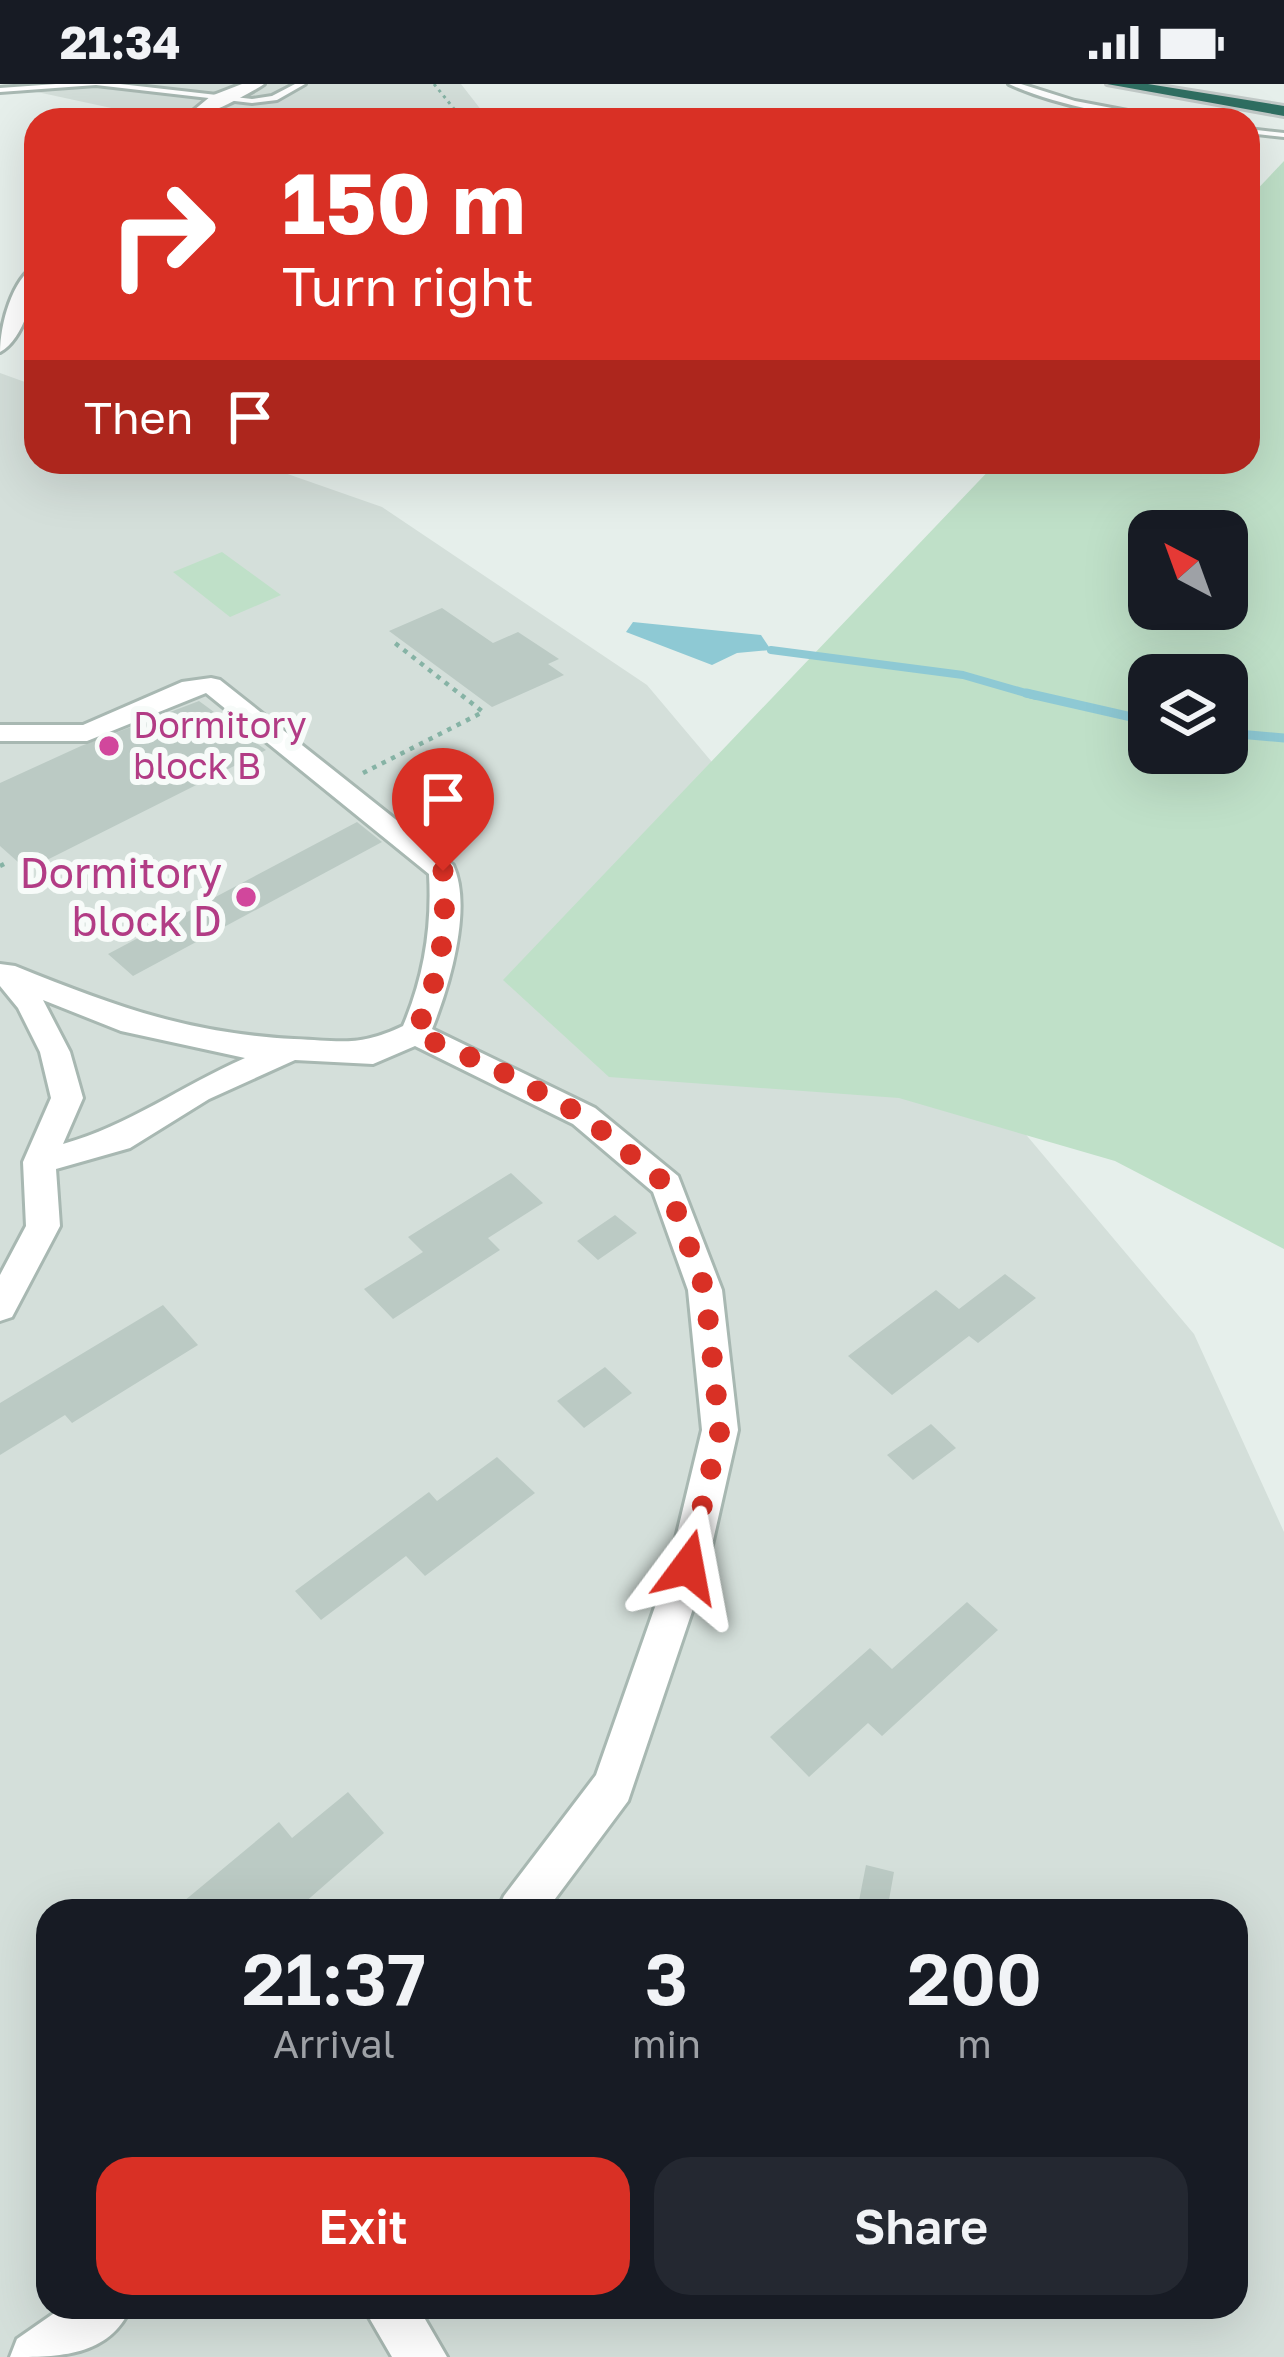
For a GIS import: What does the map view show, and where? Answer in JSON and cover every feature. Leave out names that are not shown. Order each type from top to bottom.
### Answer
[{"type":"highway","points":[[1116,84],[1284,111]]},
{"type":"street","points":[[205,108],[256,84]]},
{"type":"street","points":[[0,346],[24,296]]},
{"type":"street","points":[[0,733],[87,733],[191,687],[212,685],[443,871],[447,926],[430,999],[415,1034],[373,1053],[226,1046],[121,1021],[3,971]]},
{"type":"street","points":[[0,1307],[43,1226],[39,1162],[67,1098],[56,1052],[30,1003],[3,971]]},
{"type":"street","points":[[415,1034],[491,1066],[584,1116],[667,1185],[705,1290],[720,1430],[688,1567],[613,1787],[528,1899]]},
{"type":"street","points":[[39,1162],[119,1140],[198,1091],[291,1050]]},
{"type":"street","points":[[34,2357],[89,2319]]},
{"type":"street","points":[[396,2319],[422,2357]]},
{"type":"lane","points":[[0,90],[95,84],[264,101],[301,84]]},
{"type":"lane","points":[[1013,84],[1098,108]]},
{"type":"path","points":[[434,84],[453,108]]},
{"type":"path","points":[[338,786],[483,712],[391,640]]},
{"type":"shaded area","points":[[0,84],[461,84],[480,108],[111,108]]},
{"type":"shaded area","points":[[0,373],[24,382],[24,474],[287,474],[382,507],[647,685],[1194,1334],[1284,1532],[1284,2357],[0,2357]]},
{"type":"green space","points":[[1284,161],[1284,1249],[1115,1161],[899,1098],[609,1077],[503,980],[986,474],[1260,474],[1260,186]]},
{"type":"green space","points":[[222,552],[281,595],[230,617],[173,572]]},
{"type":"water","points":[[633,622],[761,635],[771,650],[737,653],[712,665],[626,632]]},
{"type":"building","points":[[442,608],[493,643],[518,632],[559,659],[548,664],[564,675],[492,707],[389,631]]},
{"type":"building","points":[[199,701],[266,750],[27,870],[0,846],[0,783]]},
{"type":"building","name":"Dormitory block D","points":[[357,822],[382,842],[133,976],[108,954]]},
{"type":"building","points":[[511,1173],[543,1203],[488,1238],[500,1250],[393,1319],[364,1289],[423,1252],[408,1237]]},
{"type":"building","points":[[615,1215],[637,1233],[598,1260],[577,1241]]},
{"type":"building","points":[[1005,1274],[1036,1298],[978,1343],[969,1336],[892,1395],[848,1356],[936,1290],[959,1309]]},
{"type":"building","points":[[163,1305],[198,1345],[72,1423],[65,1415],[0,1455],[0,1403]]},
{"type":"building","points":[[605,1367],[632,1393],[584,1428],[557,1401]]},
{"type":"building","points":[[931,1424],[956,1448],[913,1480],[887,1455]]},
{"type":"building","points":[[497,1457],[535,1493],[425,1576],[406,1556],[321,1620],[295,1591],[429,1492],[437,1501]]},
{"type":"building","points":[[967,1602],[998,1630],[882,1736],[868,1723],[809,1777],[770,1737],[870,1648],[892,1669]]},
{"type":"building","points":[[348,1792],[384,1833],[309,1899],[186,1899],[279,1822],[292,1838]]},
{"type":"building","points":[[866,1865],[894,1872],[889,1899],[859,1899]]},
{"type":"waterway","points":[[771,650],[963,675],[1036,696]]},
{"type":"waterway","points":[[1026,693],[1128,716]]},
{"type":"waterway","points":[[1248,735],[1284,738]]},
{"type":"place","name":"Dormitory block B","points":[[109,746]]},
{"type":"place","name":"Dormitory block D","points":[[246,897]]},
{"type":"route","points":[[443,871],[447,926],[430,999],[415,1034],[491,1066],[584,1116],[667,1185],[705,1290],[720,1430],[688,1567]]}]
